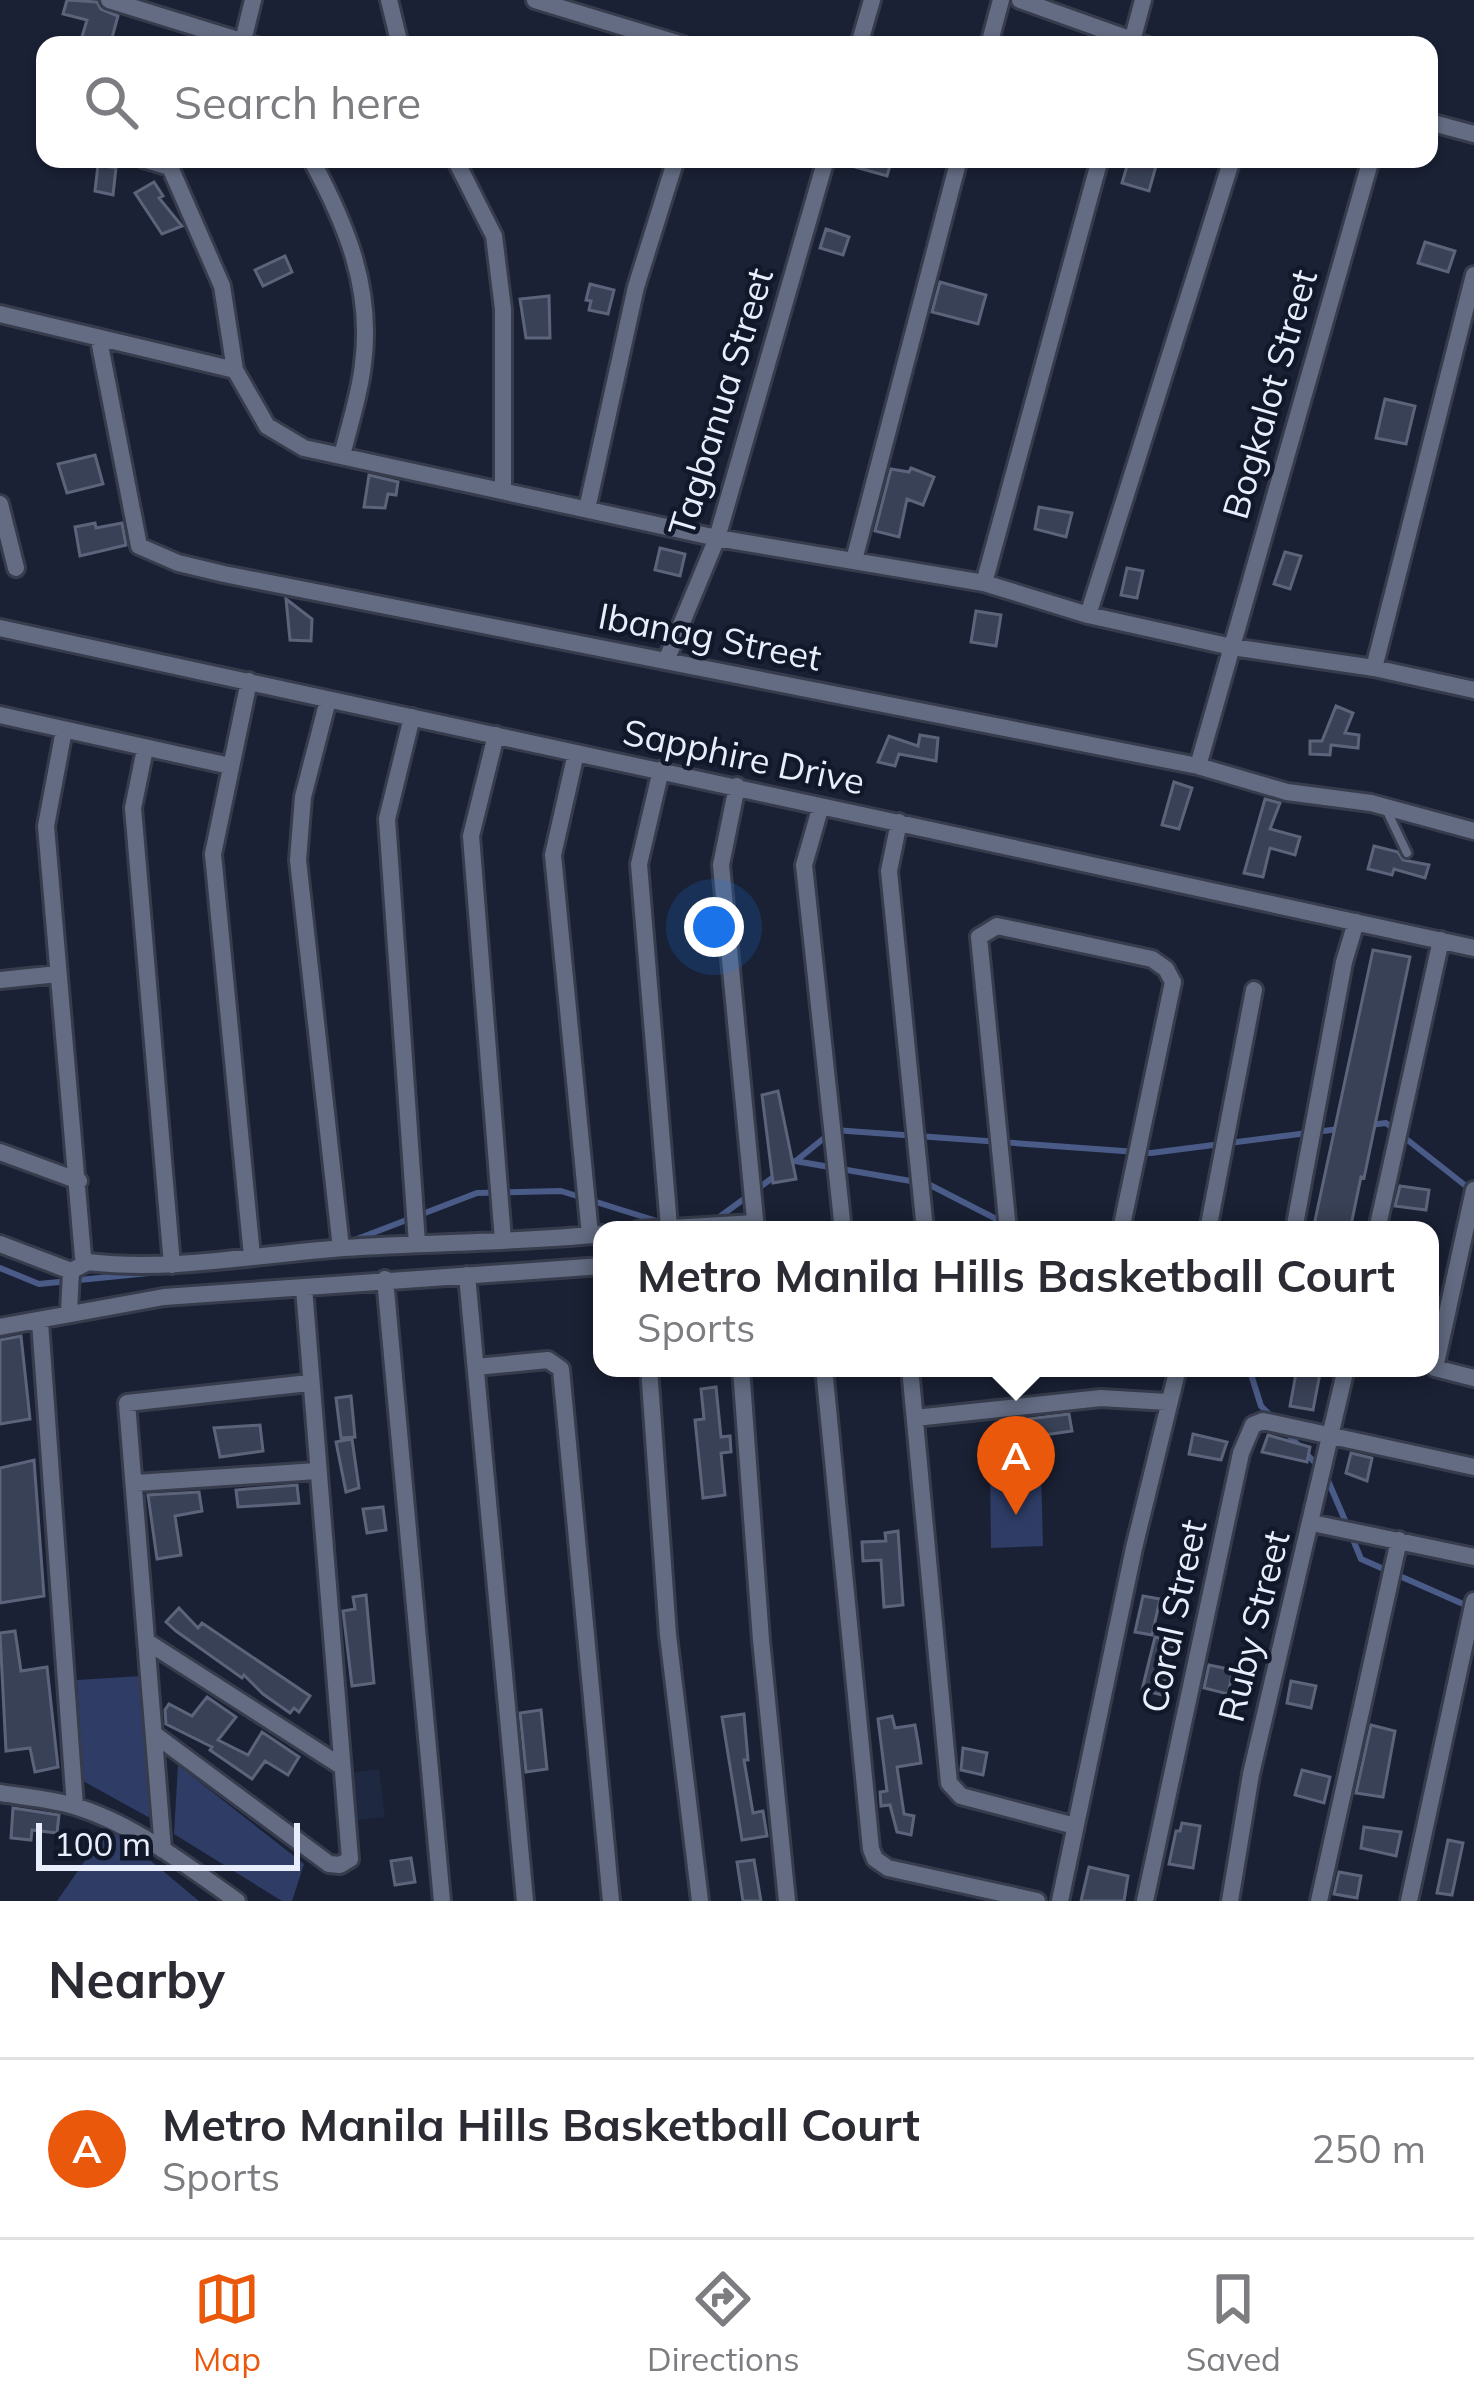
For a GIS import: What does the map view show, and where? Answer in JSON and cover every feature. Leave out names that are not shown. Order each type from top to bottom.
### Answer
[{"type":"street","points":[[109,0],[222,36]]},
{"type":"street","points":[[248,36],[254,0]]},
{"type":"street","points":[[389,0],[398,36]]},
{"type":"street","points":[[535,0],[653,36]]},
{"type":"street","points":[[862,36],[872,0]]},
{"type":"street","points":[[991,36],[1001,0]]},
{"type":"street","points":[[1020,0],[1118,36]]},
{"type":"street","points":[[1138,36],[1143,0]]},
{"type":"street","points":[[1438,124],[1474,134]]},
{"type":"street","points":[[174,168],[222,286],[235,370],[267,426],[304,448],[717,538],[985,583],[1088,615],[1232,647],[1374,668],[1474,690]]},
{"type":"street","points":[[316,168],[344,220],[364,300],[364,364],[342,455]]},
{"type":"street","points":[[460,168],[494,236],[502,309],[502,490]]},
{"type":"street","points":[[587,508],[636,287],[673,168]]},
{"type":"street","name":"Tagbanua Street","points":[[666,661],[717,538],[823,168]]},
{"type":"street","points":[[854,560],[957,168]]},
{"type":"street","points":[[985,583],[1098,168]]},
{"type":"street","points":[[1088,615],[1229,168]]},
{"type":"street","name":"Bogkalot Street","points":[[1198,766],[1368,168]]},
{"type":"street","points":[[1374,668],[1474,275]]},
{"type":"street","points":[[0,314],[235,370]]},
{"type":"street","name":"Ibanag Street","points":[[99,340],[139,546],[152,553],[224,574],[1198,766],[1287,792],[1345,797],[1474,832]]},
{"type":"street","points":[[0,504],[16,568]]},
{"type":"street","name":"Sapphire Drive","points":[[0,628],[1474,947]]},
{"type":"street","points":[[249,681],[213,854],[252,1256]]},
{"type":"street","points":[[328,700],[303,797],[298,860],[341,1248]]},
{"type":"street","points":[[0,715],[230,766]]},
{"type":"street","points":[[412,717],[387,819],[417,1243]]},
{"type":"street","points":[[64,730],[46,826],[83,1257],[88,1262],[112,1267],[172,1265],[341,1248],[593,1234]]},
{"type":"street","points":[[496,735],[471,836],[503,1240]]},
{"type":"street","points":[[145,749],[133,808],[172,1265]]},
{"type":"street","points":[[576,753],[554,855],[595,1221]]},
{"type":"street","points":[[661,770],[639,864],[669,1221]]},
{"type":"street","points":[[737,786],[721,865],[755,1221]]},
{"type":"street","points":[[820,809],[804,865],[842,1221]]},
{"type":"street","points":[[899,822],[890,871],[924,1221]]},
{"type":"street","points":[[1296,1221],[1344,962],[1356,922]]},
{"type":"street","points":[[1007,1221],[979,937],[997,926],[1152,959],[1173,982],[1123,1221]]},
{"type":"street","points":[[1379,1221],[1441,940]]},
{"type":"street","points":[[0,980],[58,974]]},
{"type":"street","points":[[1210,1221],[1254,990]]},
{"type":"street","points":[[0,1152],[79,1181]]},
{"type":"street","points":[[1439,1350],[1474,1190]]},
{"type":"street","points":[[0,1244],[70,1271],[88,1262]]},
{"type":"street","points":[[0,1327],[164,1297],[593,1267]]},
{"type":"street","points":[[69,1312],[70,1271]]},
{"type":"street","points":[[467,1275],[525,1901]]},
{"type":"street","points":[[385,1280],[442,1901]]},
{"type":"street","points":[[154,1734],[334,1866],[351,1855],[304,1288]]},
{"type":"street","points":[[40,1322],[75,1806]]},
{"type":"street","points":[[476,1367],[548,1360],[561,1369],[611,1901]]},
{"type":"street","points":[[1439,1369],[1474,1378]]},
{"type":"street","points":[[650,1377],[668,1635],[700,1901]]},
{"type":"street","points":[[742,1377],[787,1901]]},
{"type":"street","points":[[825,1377],[875,1859],[887,1868],[1037,1901]]},
{"type":"street","points":[[911,1377],[949,1783],[961,1796],[1075,1826]]},
{"type":"street","points":[[1060,1901],[1175,1377]]},
{"type":"street","name":"Ruby Street","points":[[1229,1901],[1252,1774],[1344,1377]]},
{"type":"street","points":[[163,1850],[127,1403],[309,1383]]},
{"type":"street","points":[[916,1418],[1101,1398],[1167,1402]]},
{"type":"street","name":"Coral Street","points":[[1145,1901],[1249,1432],[1263,1421],[1474,1466]]},
{"type":"street","points":[[136,1483],[317,1471]]},
{"type":"street","points":[[1312,1523],[1474,1557]]},
{"type":"street","points":[[1319,1901],[1399,1540]]},
{"type":"street","points":[[1409,1901],[1474,1601]]},
{"type":"street","points":[[148,1643],[341,1766]]},
{"type":"street","points":[[0,1793],[75,1806],[163,1850],[237,1901]]},
{"type":"lane","points":[[1385,807],[1407,853]]},
{"type":"shaded area","points":[[1041,1469],[1043,1546],[991,1548],[990,1470]]},
{"type":"shaded area","points":[[141,1676],[150,1818],[83,1781],[77,1680]]},
{"type":"shaded area","points":[[178,1765],[304,1864],[292,1901],[282,1901],[174,1834]]},
{"type":"shaded area","points":[[379,1769],[385,1817],[355,1820],[349,1773]]},
{"type":"shaded area","points":[[109,1826],[199,1901],[57,1901]]},
{"type":"building","points":[[67,0],[97,2],[101,9],[118,16],[112,36],[82,36],[87,20],[63,14]]},
{"type":"building","points":[[98,168],[116,168],[113,195],[95,191]]},
{"type":"building","points":[[859,168],[889,168],[887,176]]},
{"type":"building","points":[[1126,168],[1155,168],[1149,191],[1122,183]]},
{"type":"building","points":[[154,182],[163,196],[159,198],[182,226],[162,234],[135,193]]},
{"type":"building","points":[[826,229],[849,237],[843,255],[820,248]]},
{"type":"building","points":[[1425,242],[1455,251],[1448,272],[1418,263]]},
{"type":"building","points":[[285,256],[292,272],[263,286],[255,270]]},
{"type":"building","points":[[940,282],[986,295],[978,324],[932,312]]},
{"type":"building","points":[[590,284],[614,290],[608,314],[589,310]]},
{"type":"building","points":[[549,296],[550,338],[526,338],[520,299]]},
{"type":"building","points":[[1385,399],[1415,406],[1406,444],[1376,438]]},
{"type":"building","points":[[95,455],[103,484],[67,493],[58,464]]},
{"type":"building","points":[[911,468],[934,477],[923,505],[907,499],[899,537],[875,531],[891,469],[909,472]]},
{"type":"building","points":[[369,475],[398,482],[396,495],[388,494],[385,508],[364,507]]},
{"type":"building","points":[[1039,507],[1072,513],[1066,537],[1035,529]]},
{"type":"building","points":[[95,523],[96,528],[122,523],[126,545],[80,556],[75,527]]},
{"type":"building","points":[[660,548],[685,554],[680,576],[655,570]]},
{"type":"building","points":[[1285,552],[1301,556],[1290,589],[1274,584]]},
{"type":"building","points":[[1127,568],[1143,571],[1137,598],[1121,595]]},
{"type":"building","points":[[286,599],[312,619],[311,641],[290,640]]},
{"type":"building","points":[[976,611],[1001,615],[996,646],[971,642]]},
{"type":"building","points":[[1336,706],[1353,713],[1345,733],[1359,735],[1358,748],[1331,745],[1330,755],[1310,754],[1310,741],[1322,741]]},
{"type":"building","points":[[920,735],[938,738],[936,761],[899,754],[895,766],[878,762],[889,736],[918,746]]},
{"type":"building","points":[[1174,782],[1192,788],[1179,829],[1162,825]]},
{"type":"building","points":[[1265,799],[1280,803],[1270,829],[1300,837],[1295,855],[1270,848],[1263,877],[1244,873]]},
{"type":"building","points":[[1374,846],[1398,852],[1403,860],[1429,865],[1425,878],[1394,869],[1392,875],[1368,869]]},
{"type":"building","points":[[1373,950],[1410,957],[1352,1221],[1315,1221]]},
{"type":"building","points":[[778,1091],[796,1179],[773,1183],[762,1095]]},
{"type":"building","points":[[1400,1186],[1429,1190],[1426,1210],[1395,1206]]},
{"type":"building","points":[[21,1336],[30,1419],[0,1424],[0,1340]]},
{"type":"building","points":[[1295,1377],[1319,1377],[1313,1410],[1290,1406]]},
{"type":"building","points":[[716,1387],[721,1437],[730,1436],[731,1452],[721,1453],[725,1495],[703,1498],[695,1420],[704,1419],[701,1389]]},
{"type":"building","points":[[351,1396],[355,1437],[341,1438],[336,1398]]},
{"type":"building","points":[[1069,1414],[1072,1431],[1030,1437],[1028,1419]]},
{"type":"building","points":[[260,1425],[263,1451],[220,1457],[214,1428]]},
{"type":"building","points":[[1193,1434],[1227,1442],[1221,1460],[1189,1454]]},
{"type":"building","points":[[1268,1435],[1310,1447],[1307,1462],[1262,1452]]},
{"type":"building","points":[[352,1439],[359,1488],[346,1492],[336,1442]]},
{"type":"building","points":[[1351,1453],[1372,1458],[1367,1481],[1346,1473]]},
{"type":"building","points":[[34,1460],[44,1596],[0,1603],[0,1468]]},
{"type":"building","points":[[297,1485],[299,1503],[238,1507],[236,1490]]},
{"type":"building","points":[[199,1492],[202,1511],[175,1516],[181,1555],[157,1559],[148,1495]]},
{"type":"building","points":[[383,1507],[386,1530],[367,1533],[363,1509]]},
{"type":"building","points":[[898,1531],[903,1605],[884,1607],[881,1560],[863,1561],[862,1542],[886,1541],[885,1533]]},
{"type":"building","points":[[366,1595],[374,1683],[352,1686],[343,1611],[355,1609],[353,1597]]},
{"type":"building","points":[[1143,1596],[1160,1599],[1152,1635],[1135,1632]]},
{"type":"building","points":[[179,1608],[198,1628],[202,1623],[310,1696],[299,1712],[294,1708],[290,1713],[244,1675],[242,1678],[176,1631],[166,1622]]},
{"type":"building","points":[[15,1631],[21,1671],[47,1667],[58,1767],[35,1772],[30,1748],[6,1751],[0,1633]]},
{"type":"building","points":[[1155,1637],[1174,1642],[1162,1695],[1142,1690]]},
{"type":"building","points":[[1209,1665],[1233,1670],[1228,1694],[1204,1688]]},
{"type":"building","points":[[1291,1681],[1316,1686],[1311,1708],[1287,1703]]},
{"type":"building","points":[[207,1697],[236,1717],[218,1740],[248,1755],[262,1732],[299,1757],[288,1775],[265,1761],[252,1779],[212,1747],[166,1724],[169,1704],[192,1716]]},
{"type":"building","points":[[541,1710],[547,1769],[526,1772],[520,1713]]},
{"type":"building","points":[[744,1714],[748,1760],[744,1760],[753,1813],[763,1811],[767,1836],[742,1840],[722,1717]]},
{"type":"building","points":[[892,1716],[895,1728],[915,1725],[918,1742],[921,1763],[897,1767],[904,1814],[914,1816],[911,1835],[897,1832],[890,1805],[881,1806],[880,1792],[887,1791],[878,1719]]},
{"type":"building","points":[[1371,1725],[1395,1731],[1383,1797],[1356,1793]]},
{"type":"building","points":[[963,1748],[987,1753],[983,1775],[961,1770]]},
{"type":"building","points":[[1302,1770],[1330,1777],[1324,1803],[1295,1795]]},
{"type":"building","points":[[13,1808],[59,1815],[57,1833],[32,1830],[31,1840],[11,1838]]},
{"type":"building","points":[[1182,1823],[1200,1826],[1193,1868],[1169,1864]]},
{"type":"building","points":[[1364,1827],[1401,1832],[1396,1856],[1361,1848]]},
{"type":"building","points":[[1448,1840],[1463,1843],[1452,1895],[1437,1893]]},
{"type":"building","points":[[411,1858],[415,1882],[395,1885],[391,1861]]},
{"type":"building","points":[[754,1860],[761,1901],[743,1901],[737,1862]]},
{"type":"building","points":[[1089,1867],[1128,1876],[1124,1901],[1081,1901]]},
{"type":"building","points":[[1339,1872],[1361,1876],[1357,1898],[1334,1894]]},
{"type":"waterway","points":[[1370,1125],[1386,1123],[1471,1190]]},
{"type":"waterway","points":[[797,1160],[834,1130],[1151,1153],[1339,1129]]},
{"type":"waterway","points":[[795,1161],[928,1184],[1000,1221]]},
{"type":"waterway","points":[[718,1218],[775,1176]]},
{"type":"waterway","points":[[357,1239],[477,1193],[561,1191],[657,1221]]},
{"type":"waterway","points":[[0,1268],[39,1284],[149,1273]]},
{"type":"waterway","points":[[1252,1377],[1261,1406],[1273,1418]]},
{"type":"waterway","points":[[1286,1432],[1318,1466]]},
{"type":"waterway","points":[[1326,1476],[1347,1525]]},
{"type":"waterway","points":[[1352,1537],[1361,1559],[1470,1607]]},
{"type":"place","name":"Metro Manila Hills Basketball Court","points":[[1016,1515]]}]
